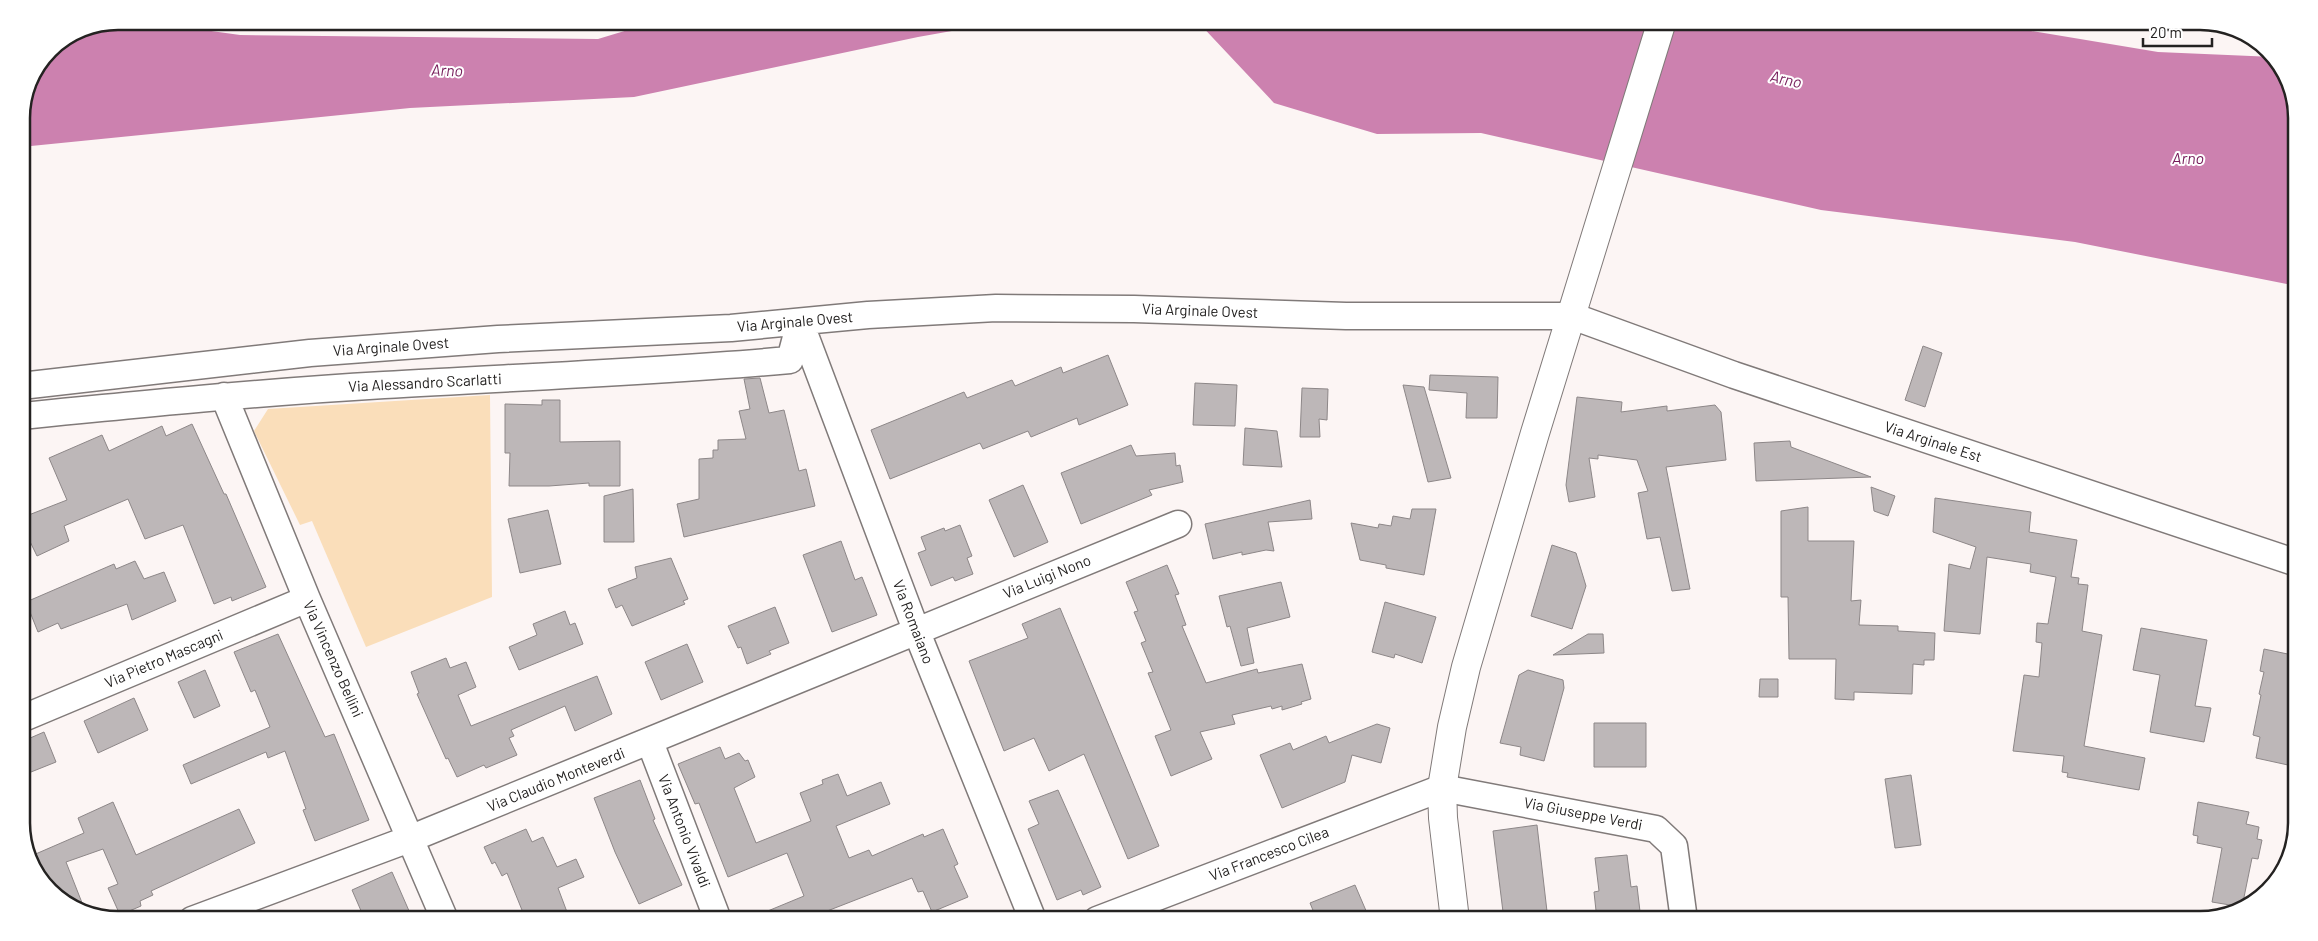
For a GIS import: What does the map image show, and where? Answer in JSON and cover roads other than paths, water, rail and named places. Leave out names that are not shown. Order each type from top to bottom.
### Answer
[{"type":"main road","points":[[1454,911],[1443,818],[1442,788],[1452,727],[1466,667],[1537,424],[1587,268],[1659,30]]},
{"type":"street","name":"Via Arginale Ovest","points":[[30,385],[320,352],[498,338],[731,328],[868,315],[996,308],[1134,309],[1346,316],[1572,316]]},
{"type":"street","name":"Via Arginale Est","points":[[1572,316],[1734,375],[2288,560]]},
{"type":"street","name":"Via Alessandro Scarlatti","points":[[30,415],[224,396],[403,384],[691,369],[790,360],[800,322]]},
{"type":"street","name":"Via Romaiano","points":[[800,322],[916,630],[1029,911]]},
{"type":"street","name":"Via Vincenzo Bellini","points":[[224,396],[307,599],[442,911]]},
{"type":"street","name":"Via Luigi Nono","points":[[916,630],[1178,524]]},
{"type":"street","name":"Via Pietro Mascagni","points":[[30,716],[307,599]]},
{"type":"street","name":"Via Claudio Monteverdi","points":[[216,911],[412,838],[650,742],[916,630]]},
{"type":"street","name":"Via Antonio Vivaldi","points":[[650,742],[715,911]]},
{"type":"street","name":"Via Francesco Cilea","points":[[1121,911],[1442,788]]},
{"type":"street","name":"Via Giuseppe Verdi","points":[[1442,788],[1656,829],[1674,846],[1683,911]]},
{"type":"water","name":"Arno","points":[[204,30],[240,35],[598,39],[628,30],[957,30],[634,97],[410,108],[30,146],[30,112],[33,95],[45,69],[64,48],[84,37],[107,31]]},
{"type":"water","name":"Arno","points":[[1205,30],[2025,30],[2158,52],[2263,57],[2270,64],[2281,84],[2288,112],[2288,284],[2075,242],[1821,210],[1481,133],[1377,134],[1274,103]]}]
